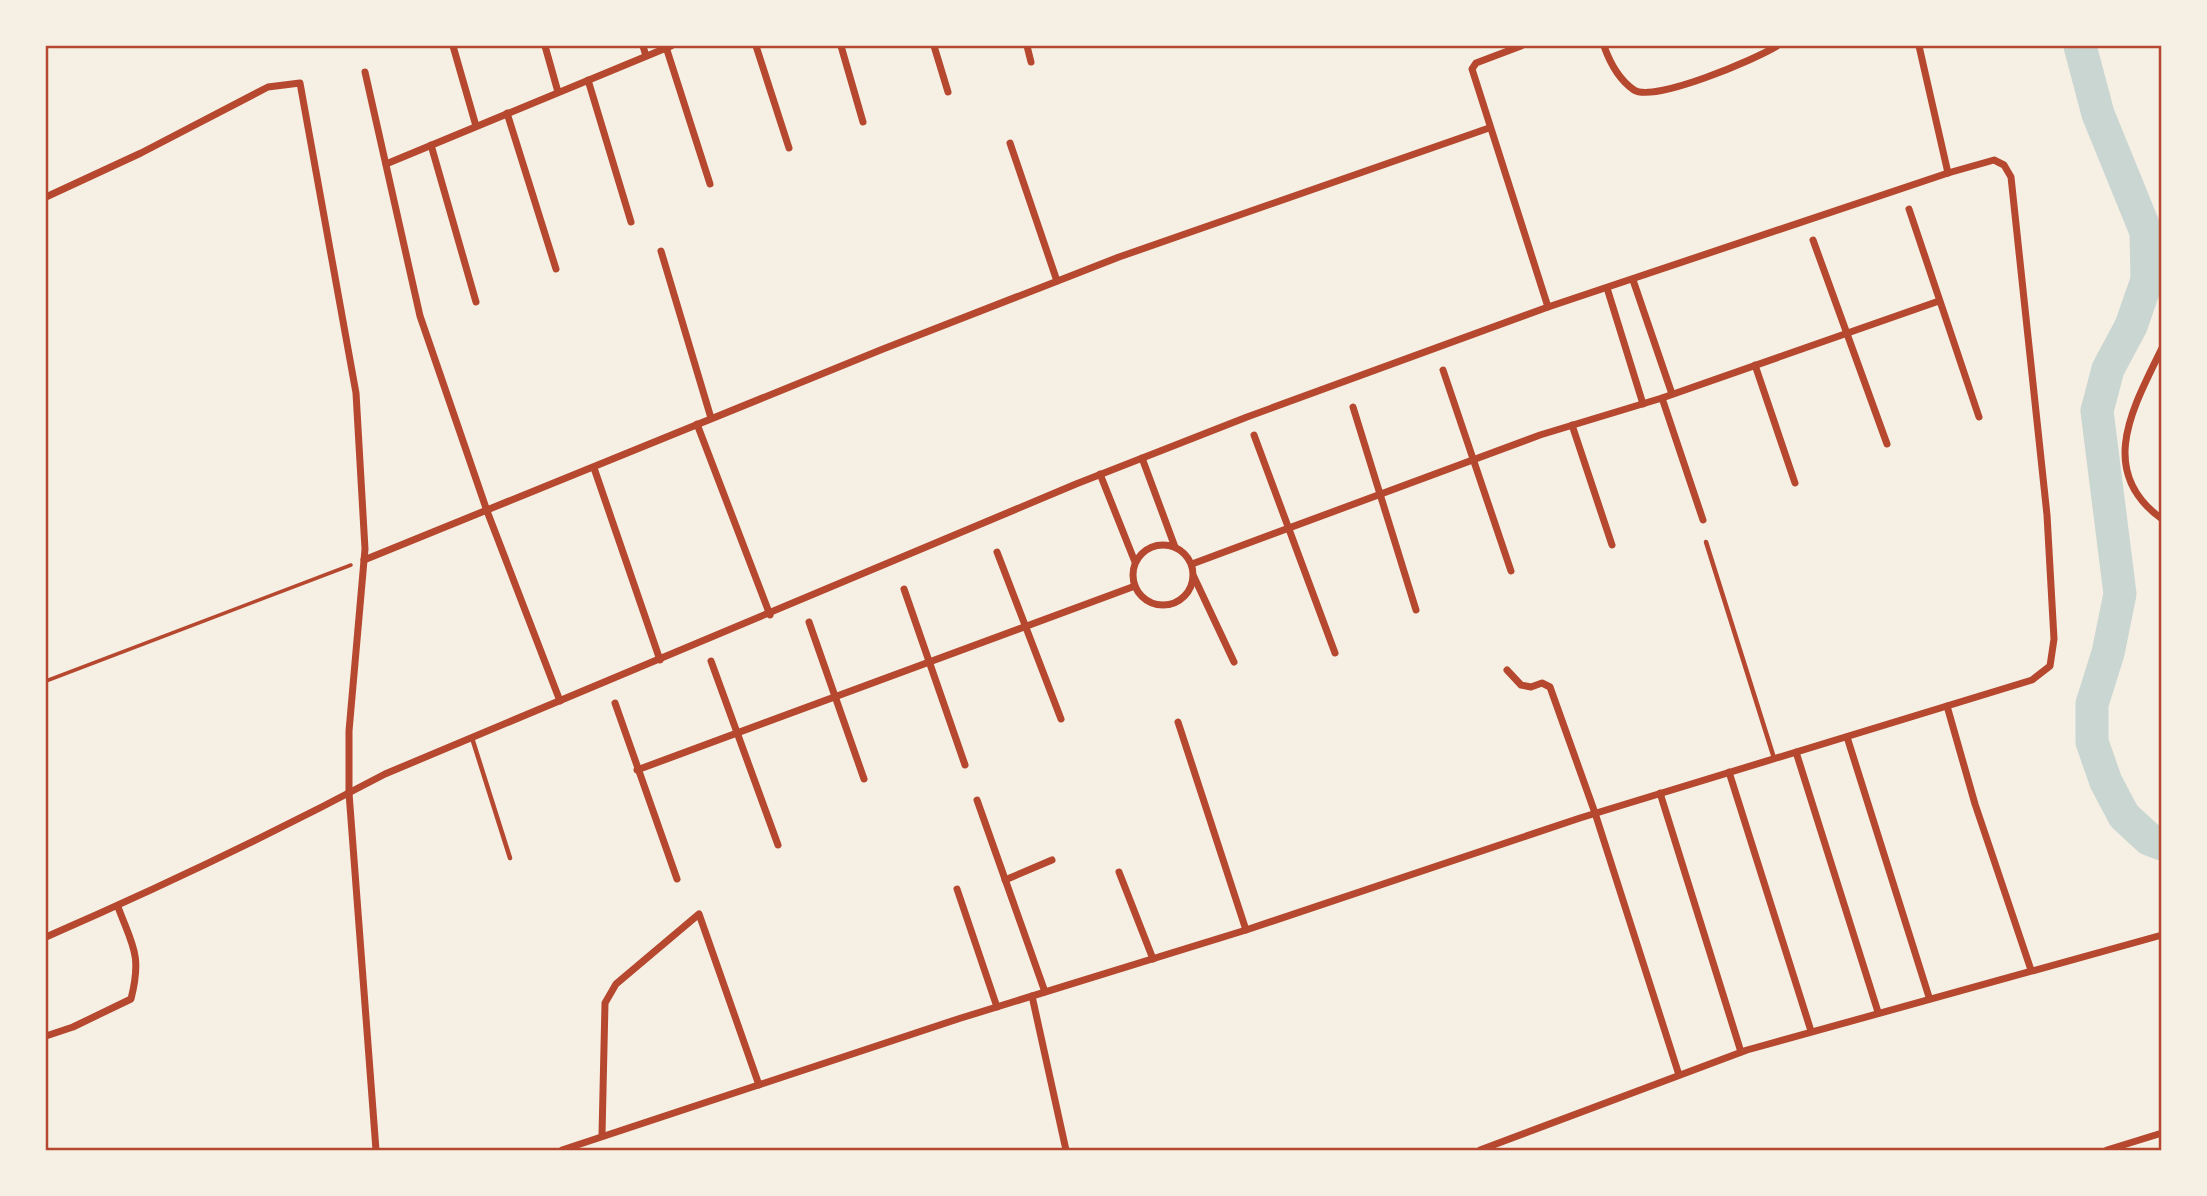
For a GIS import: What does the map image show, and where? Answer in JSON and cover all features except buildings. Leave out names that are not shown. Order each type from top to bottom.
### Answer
[{"type":"street","points":[[453,46],[476,126]]},
{"type":"street","points":[[545,46],[558,92]]},
{"type":"street","points":[[643,46],[646,56]]},
{"type":"street","points":[[386,164],[669,46],[710,184]]},
{"type":"street","points":[[756,46],[789,148]]},
{"type":"street","points":[[841,46],[863,122]]},
{"type":"street","points":[[934,46],[948,92]]},
{"type":"street","points":[[1027,46],[1031,62]]},
{"type":"street","points":[[1521,46],[1476,63],[1472,69],[1548,307]]},
{"type":"street","points":[[1604,46],[1611,66],[1635,91],[1646,93],[1706,78],[1777,46]]},
{"type":"street","points":[[1919,46],[1948,173]]},
{"type":"street","points":[[365,72],[421,316],[487,511],[561,701]]},
{"type":"street","points":[[588,80],[631,222]]},
{"type":"street","points":[[46,197],[141,153],[268,87],[300,83],[356,393],[364,560],[349,731],[349,793],[376,1150]]},
{"type":"street","points":[[507,113],[556,269]]},
{"type":"street","points":[[364,560],[711,418],[1057,281],[1312,188],[1489,128]]},
{"type":"street","points":[[1010,143],[1057,281]]},
{"type":"street","points":[[431,145],[476,302]]},
{"type":"street","points":[[46,937],[118,907],[385,774],[770,615],[1100,474],[1548,307],[1948,173],[1994,160],[2004,165],[2011,177],[2047,515],[2054,639],[2050,666],[2032,680],[1595,813],[1246,930],[997,1007],[562,1150]]},
{"type":"street","points":[[1909,209],[1979,417]]},
{"type":"street","points":[[1813,240],[1887,444]]},
{"type":"street","points":[[661,251],[711,418]]},
{"type":"street","points":[[1633,280],[1672,394]]},
{"type":"street","points":[[1607,288],[1643,404]]},
{"type":"street","points":[[1192,564],[1472,460],[1847,335],[1938,301]]},
{"type":"street","points":[[2161,348],[2130,415],[2124,440],[2134,492],[2161,519]]},
{"type":"street","points":[[1755,365],[1796,483]]},
{"type":"street","points":[[1443,370],[1511,571]]},
{"type":"street","points":[[1661,398],[1703,520]]},
{"type":"street","points":[[1353,407],[1416,610]]},
{"type":"street","points":[[697,424],[770,615]]},
{"type":"street","points":[[1572,425],[1612,545]]},
{"type":"street","points":[[1254,435],[1335,653]]},
{"type":"street","points":[[1142,458],[1175,547],[1192,564],[1194,575],[1234,662]]},
{"type":"street","points":[[594,468],[660,660]]},
{"type":"street","points":[[1100,474],[1135,562],[1135,586],[1141,596],[1163,605],[1185,597],[1194,575]]},
{"type":"street","points":[[1135,562],[1152,546],[1175,547]]},
{"type":"street","points":[[997,552],[1060,719]]},
{"type":"street","points":[[637,769],[1135,586]]},
{"type":"street","points":[[904,589],[932,661],[965,765]]},
{"type":"street","points":[[809,622],[833,697],[864,779]]},
{"type":"street","points":[[711,661],[778,845]]},
{"type":"street","points":[[1507,670],[1521,685],[1531,687],[1542,683],[1550,687],[1595,813],[1679,1075]]},
{"type":"street","points":[[615,703],[677,879]]},
{"type":"street","points":[[1947,706],[1975,804],[2031,970]]},
{"type":"street","points":[[1178,722],[1246,930]]},
{"type":"street","points":[[1847,737],[1929,997]]},
{"type":"street","points":[[1796,752],[1878,1012]]},
{"type":"street","points":[[1730,772],[1811,1031]]},
{"type":"street","points":[[1660,793],[1741,1052]]},
{"type":"street","points":[[977,800],[1045,992]]},
{"type":"street","points":[[1006,880],[1052,860]]},
{"type":"street","points":[[1119,872],[1153,959]]},
{"type":"street","points":[[957,889],[997,1007]]},
{"type":"street","points":[[46,1036],[73,1027],[131,999],[138,971],[136,956],[118,907]]},
{"type":"street","points":[[602,1135],[605,1003],[616,984],[699,914],[759,1085]]},
{"type":"street","points":[[1480,1150],[1741,1052],[1929,997],[2161,935]]},
{"type":"street","points":[[1032,996],[1066,1150]]},
{"type":"street","points":[[2107,1150],[2161,1133]]},
{"type":"lane","points":[[1706,542],[1774,758]]},
{"type":"lane","points":[[472,738],[510,858]]},
{"type":"path","points":[[46,681],[364,560]]},
{"type":"waterway","points":[[2080,46],[2098,114],[2146,232],[2147,280],[2131,326],[2108,369],[2097,411],[2120,594],[2108,653],[2092,704],[2092,742],[2106,782],[2124,816],[2149,839],[2162,844]]}]
